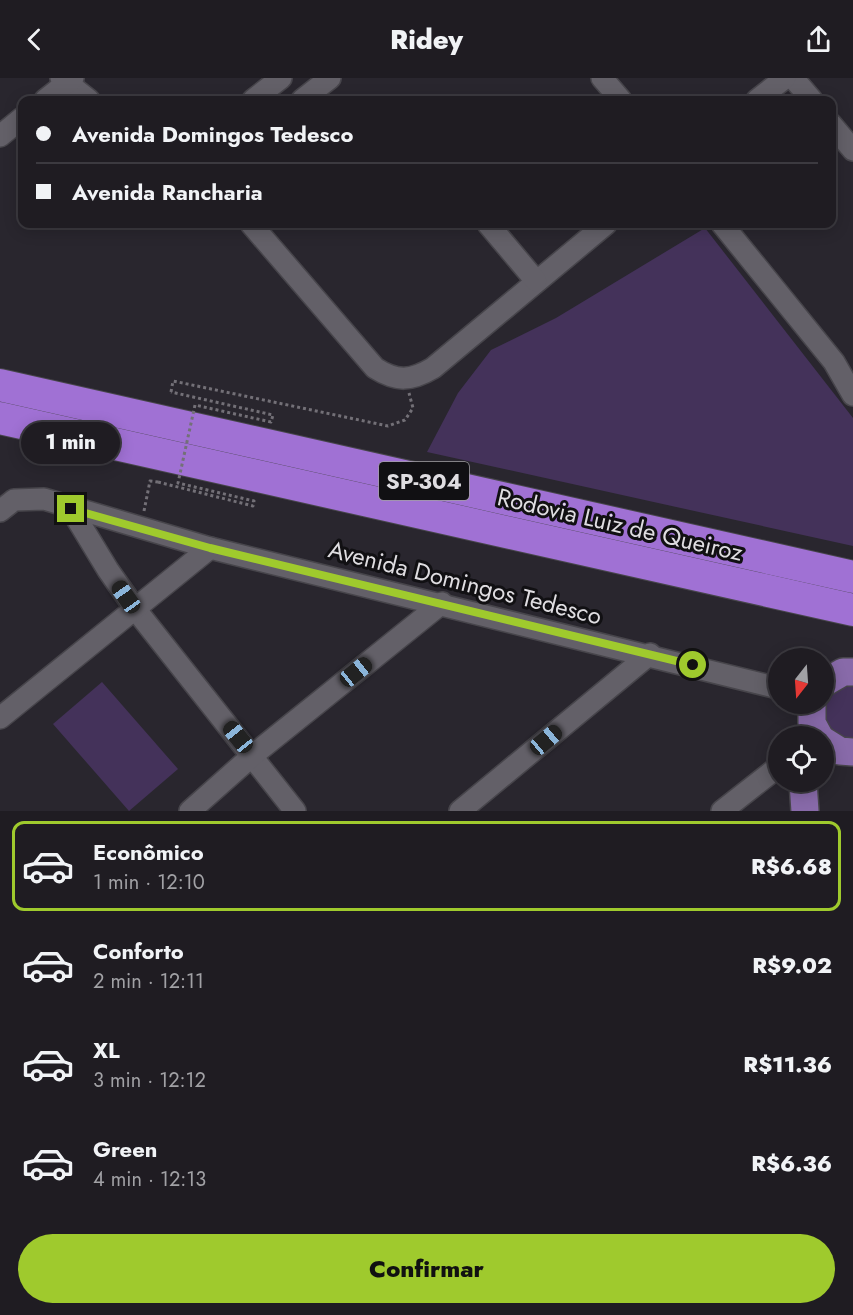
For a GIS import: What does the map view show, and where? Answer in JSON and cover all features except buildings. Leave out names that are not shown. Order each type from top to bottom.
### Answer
[{"type":"highway","points":[[0,369],[180,427]]},
{"type":"highway","name":"Rodovia Luiz de Queiroz","points":[[0,385],[850,577]]},
{"type":"highway","name":"Rodovia Luiz de Queiroz","points":[[0,418],[846,608]]},
{"type":"street","points":[[258,96],[281,78]]},
{"type":"street","points":[[307,96],[330,78]]},
{"type":"street","points":[[602,78],[618,96]]},
{"type":"street","points":[[762,96],[785,78]]},
{"type":"street","points":[[793,78],[809,96]]},
{"type":"street","points":[[49,96],[66,80],[84,96]]},
{"type":"street","points":[[0,136],[18,121]]},
{"type":"street","points":[[836,130],[853,150]]},
{"type":"street","points":[[254,228],[375,368],[389,377],[406,380],[418,377],[434,368],[601,228]]},
{"type":"street","points":[[491,228],[536,281]]},
{"type":"street","points":[[725,228],[834,362],[853,395]]},
{"type":"street","points":[[834,362],[853,375]]},
{"type":"street","name":"Avenida Domingos Tedesco","points":[[7,505],[44,499],[71,509],[210,548],[650,654],[768,685]]},
{"type":"street","points":[[71,509],[108,570],[136,610],[253,755],[295,811]]},
{"type":"street","points":[[0,718],[210,548]]},
{"type":"street","points":[[190,811],[253,755],[442,603]]},
{"type":"street","points":[[460,811],[650,654]]},
{"type":"street","points":[[722,811],[768,778]]},
{"type":"path","points":[[140,528],[150,481],[253,506],[254,501],[178,483],[190,427],[195,405],[271,422],[273,415],[171,392],[173,381],[388,426],[405,420],[412,408],[406,380]]},
{"type":"shaded area","points":[[705,228],[853,418],[853,546],[427,452],[458,393],[491,350],[556,318]]},
{"type":"shaded area","points":[[853,681],[853,741],[834,733],[834,726],[826,726],[825,714],[834,714],[834,688]]},
{"type":"shaded area","points":[[102,682],[178,769],[129,811],[53,724]]},
{"type":"route","points":[[71,509],[210,548],[693,665]]}]
